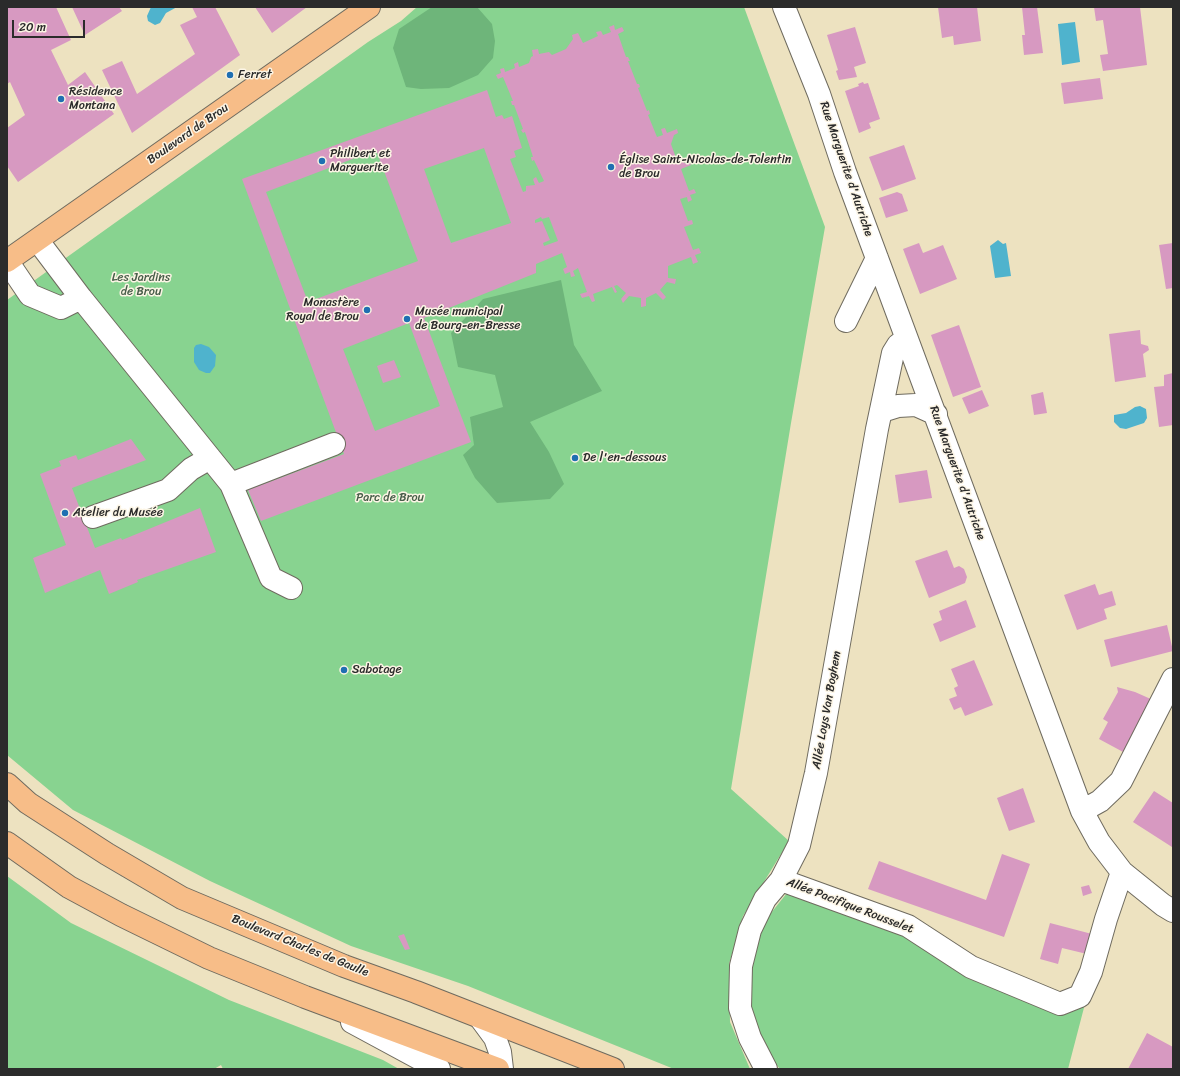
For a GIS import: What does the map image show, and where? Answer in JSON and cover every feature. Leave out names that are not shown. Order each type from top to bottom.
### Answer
[{"type":"main road","name":"Boulevard de Brou","points":[[7,261],[38,241],[369,7]]},
{"type":"main road","name":"Boulevard Charles de Gaulle","points":[[7,784],[28,803],[107,854],[182,898],[344,966],[416,992],[613,1069]]},
{"type":"main road","points":[[7,843],[69,887],[121,916],[209,958],[305,997],[498,1069]]},
{"type":"street","name":"Rue Marguerite d'Autriche","points":[[791,9],[845,172],[1082,811],[1099,842],[1122,872],[1138,886],[1173,911]]},
{"type":"street","points":[[38,241],[81,298],[231,484],[271,578],[291,588]]},
{"type":"street","points":[[846,321],[854,302],[877,258]]},
{"type":"street","points":[[7,261],[30,295],[61,308],[81,298]]},
{"type":"street","name":"Allée Loys Van Boghem","points":[[766,1069],[750,1038],[740,1008],[741,966],[750,930],[765,900],[781,880],[799,845],[797,811],[816,773],[877,429],[894,353],[898,345],[906,339]]},
{"type":"street","points":[[882,411],[898,406],[916,405],[936,414]]},
{"type":"street","points":[[231,484],[334,444]]},
{"type":"street","points":[[93,518],[168,490],[190,469],[210,458]]},
{"type":"street","points":[[1082,811],[1100,801],[1121,781],[1173,679]]},
{"type":"street","name":"Allée Pacifique Rousselet","points":[[781,880],[908,926],[971,967],[1060,1004],[1080,996],[1091,972],[1106,919],[1122,872]]},
{"type":"street","points":[[305,997],[438,1069]]},
{"type":"street","points":[[481,1018],[496,1038],[500,1052],[502,1069]]},
{"type":"green space","name":"Parc de Brou","points":[[417,7],[744,7],[825,227],[791,423],[731,789],[789,841],[743,916],[729,964],[730,1022],[750,1069],[674,1069],[468,986],[351,946],[210,881],[73,810],[7,755],[7,300],[368,42],[401,21]]},
{"type":"green space","points":[[432,7],[477,7],[492,24],[495,41],[493,58],[478,75],[449,88],[421,89],[406,87],[393,48],[399,29]]},
{"type":"green space","points":[[561,280],[574,345],[602,391],[530,422],[549,452],[564,484],[550,499],[497,503],[475,478],[463,455],[474,445],[470,417],[503,407],[495,375],[458,367],[451,333],[483,299]]},
{"type":"green space","points":[[7,876],[71,923],[229,1000],[383,1060],[399,1069],[223,1069],[221,1065],[214,1069],[7,1069]]},
{"type":"green space","points":[[787,893],[919,938],[965,971],[1086,1000],[1068,1069],[780,1069],[772,1060],[755,1022],[749,993],[753,953],[759,928]]},
{"type":"water","points":[[151,7],[177,7],[166,13],[160,23],[155,25],[148,21],[147,16]]},
{"type":"water","points":[[1075,22],[1080,62],[1062,65],[1058,24]]},
{"type":"water","points":[[998,240],[1003,244],[1006,243],[1011,276],[995,278],[990,246]]},
{"type":"water","points":[[201,344],[209,347],[216,355],[215,366],[210,373],[199,370],[194,362],[194,348],[196,345]]},
{"type":"water","points":[[1140,406],[1146,409],[1147,418],[1144,423],[1126,429],[1120,428],[1114,422],[1114,415],[1126,413],[1135,407]]},
{"type":"building","name":"Résidence Montana","points":[[7,7],[56,7],[71,40],[51,50],[68,85],[85,72],[114,114],[18,182],[7,166],[7,128],[25,115],[10,82],[7,84]]},
{"type":"building","points":[[72,7],[119,7],[122,11],[85,35]]},
{"type":"building","points":[[192,7],[215,7],[240,55],[132,133],[102,70],[122,61],[137,94],[195,54],[180,25],[197,17]]},
{"type":"building","points":[[255,7],[307,7],[272,33]]},
{"type":"building","points":[[938,7],[977,7],[981,41],[954,45],[953,36],[942,38]]},
{"type":"building","points":[[1022,7],[1037,7],[1043,53],[1024,55],[1022,35],[1025,35]]},
{"type":"building","points":[[1094,7],[1140,7],[1147,65],[1103,71],[1100,55],[1108,54],[1103,20],[1096,21]]},
{"type":"building","points":[[614,25],[615,30],[622,27],[624,31],[618,34],[626,57],[628,57],[630,61],[628,61],[637,84],[639,84],[640,87],[638,88],[647,111],[649,110],[650,114],[648,115],[657,137],[663,135],[661,129],[665,128],[667,133],[677,129],[678,133],[674,135],[671,144],[676,158],[685,163],[689,161],[691,165],[681,169],[689,191],[694,189],[696,193],[690,195],[692,200],[688,202],[687,197],[680,199],[688,221],[692,220],[693,224],[684,227],[693,250],[699,248],[701,253],[695,255],[698,262],[693,264],[691,257],[668,266],[668,278],[676,279],[675,284],[667,282],[660,290],[666,297],[663,300],[656,293],[646,298],[646,306],[641,307],[641,298],[629,296],[623,303],[621,299],[626,293],[617,285],[614,286],[617,292],[615,293],[612,287],[593,294],[595,301],[592,302],[589,296],[582,298],[580,294],[587,292],[578,268],[573,271],[575,276],[571,277],[570,272],[565,274],[563,269],[567,267],[562,253],[536,264],[536,273],[424,318],[471,442],[261,521],[248,490],[344,454],[242,179],[487,90],[496,117],[502,115],[504,119],[512,116],[522,148],[514,151],[516,157],[510,159],[523,192],[526,191],[526,186],[535,185],[533,179],[536,177],[539,183],[544,181],[534,160],[532,161],[531,157],[533,157],[525,132],[523,133],[521,130],[523,129],[514,105],[512,105],[511,101],[513,101],[503,77],[498,79],[496,75],[501,73],[500,69],[504,68],[505,72],[515,68],[514,64],[518,62],[519,67],[529,63],[531,57],[533,56],[532,50],[538,49],[539,54],[549,52],[552,55],[566,49],[573,39],[572,35],[578,33],[583,43],[598,36],[596,32],[601,31],[603,35],[611,32],[609,27]],"holes":[[[484,148],[511,223],[451,243],[424,169]],[[376,150],[418,261],[308,302],[266,192]],[[541,217],[542,219],[549,217],[558,241],[544,246],[543,243],[550,240],[542,221],[535,223],[535,220]],[[409,323],[440,406],[375,431],[343,349]]]},
{"type":"building","points":[[855,27],[866,63],[854,67],[857,77],[839,80],[836,71],[838,70],[827,35]]},
{"type":"building","points":[[1100,78],[1103,99],[1064,104],[1061,83]]},
{"type":"building","points":[[863,82],[864,84],[868,83],[880,119],[869,123],[871,128],[859,133],[845,91],[859,86],[858,84]]},
{"type":"building","points":[[904,145],[916,179],[882,191],[869,157]]},
{"type":"building","points":[[897,192],[902,194],[908,211],[886,218],[879,198]]},
{"type":"building","points":[[919,243],[923,253],[943,245],[957,279],[920,294],[903,249]]},
{"type":"building","points":[[1173,243],[1173,288],[1166,289],[1159,245]]},
{"type":"building","points":[[959,325],[981,387],[953,397],[931,335]]},
{"type":"building","points":[[1140,330],[1141,344],[1148,346],[1149,350],[1143,354],[1146,377],[1115,382],[1109,334]]},
{"type":"building","points":[[394,360],[401,377],[383,383],[377,366]]},
{"type":"building","points":[[1173,373],[1173,425],[1159,427],[1154,387],[1164,386],[1164,375]]},
{"type":"building","points":[[982,390],[989,406],[969,414],[962,398]]},
{"type":"building","points":[[1043,392],[1047,413],[1034,415],[1031,395]]},
{"type":"building","name":"Atelier du Musée","points":[[131,439],[146,460],[72,488],[95,548],[121,538],[122,540],[200,508],[216,552],[137,580],[138,582],[109,594],[100,570],[45,593],[33,558],[66,545],[40,474],[61,466],[59,461],[76,455],[78,460]]},
{"type":"building","points":[[927,470],[932,498],[899,503],[895,475]]},
{"type":"building","points":[[947,550],[954,568],[959,566],[964,569],[967,577],[965,583],[929,598],[915,561]]},
{"type":"building","points":[[1095,584],[1099,595],[1112,591],[1116,605],[1104,609],[1107,619],[1077,630],[1064,595]]},
{"type":"building","points":[[966,600],[976,627],[940,642],[933,624],[942,620],[939,611]]},
{"type":"building","points":[[1167,625],[1173,651],[1111,667],[1104,640]]},
{"type":"building","points":[[974,660],[993,705],[965,716],[961,707],[954,710],[949,699],[957,696],[954,688],[958,686],[951,669]]},
{"type":"building","points":[[1117,687],[1135,692],[1153,700],[1125,753],[1099,739],[1108,722],[1103,719],[1118,692]]},
{"type":"building","points":[[1023,788],[1035,822],[1009,831],[997,798]]},
{"type":"building","points":[[1154,791],[1173,803],[1172,847],[1133,822]]},
{"type":"building","points":[[1002,854],[1030,864],[1004,937],[868,889],[879,861],[986,900]]},
{"type":"building","points":[[1089,885],[1092,893],[1083,896],[1081,887]]},
{"type":"building","points":[[1050,923],[1092,934],[1087,954],[1062,948],[1058,964],[1040,959]]},
{"type":"building","points":[[404,934],[410,949],[405,950],[398,936]]},
{"type":"building","points":[[1147,1033],[1173,1047],[1172,1069],[1128,1069]]},
{"type":"place","name":"Ferret","points":[[230,75]]},
{"type":"place","name":"Résidence Montana","points":[[61,99]]},
{"type":"place","name":"Philibert et Marguerite","points":[[322,161]]},
{"type":"place","name":"Église Saint-Nicolas-de-Tolentin de Brou","points":[[611,167]]},
{"type":"place","name":"Monastère Royal de Brou","points":[[367,310]]},
{"type":"place","name":"Musée municipal de Bourg-en-Bresse","points":[[407,319]]},
{"type":"place","name":"De l'en-dessous","points":[[575,458]]},
{"type":"place","name":"Atelier du Musée","points":[[65,513]]},
{"type":"place","name":"Sabotage","points":[[344,670]]},
{"type":"park label","name":"Les Jardins de Brou","points":[[141,285]]}]
